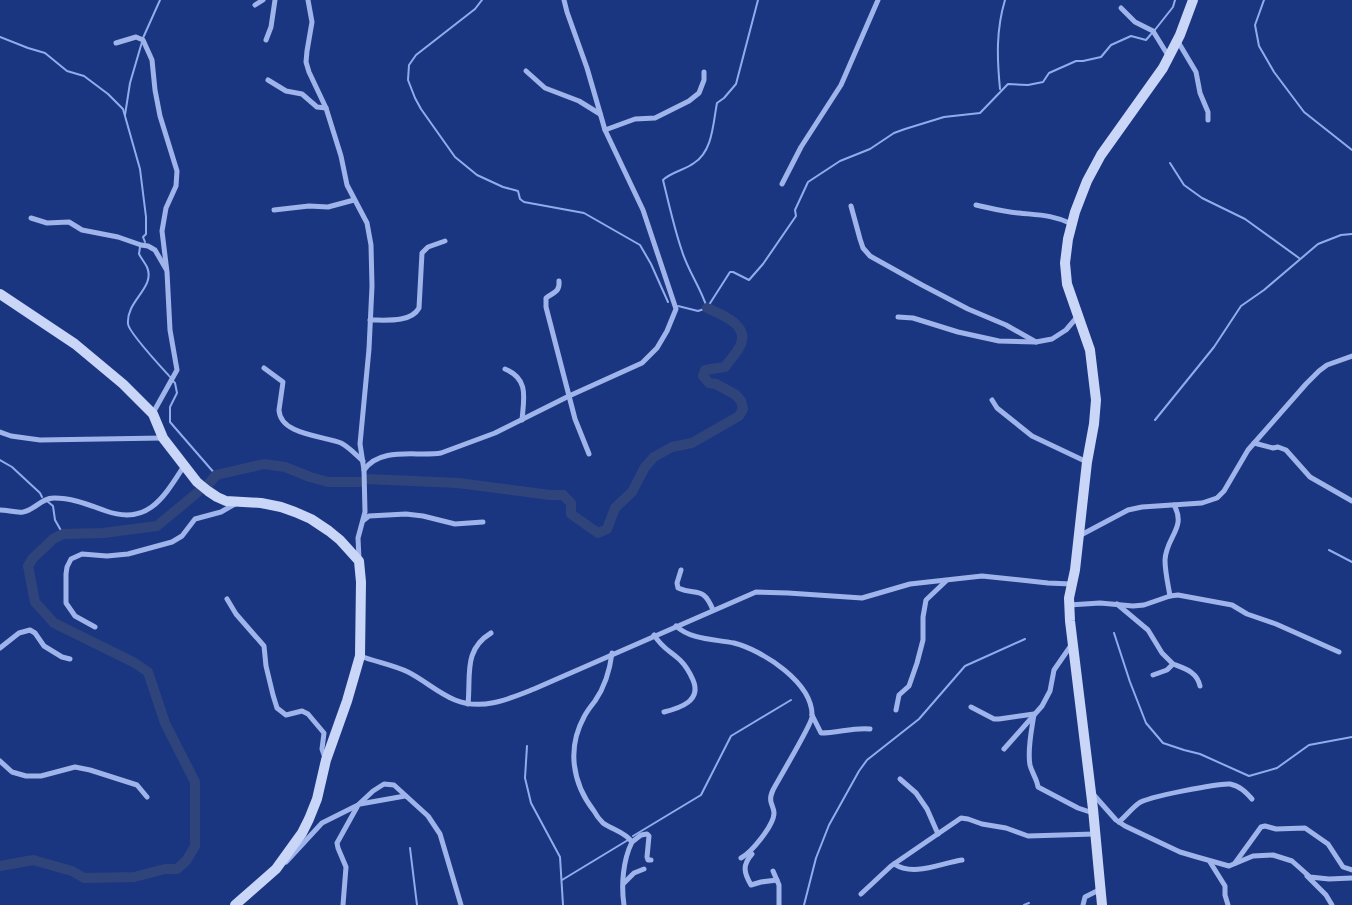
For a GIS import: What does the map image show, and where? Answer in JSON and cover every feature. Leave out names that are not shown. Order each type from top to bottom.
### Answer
[{"type":"street","points":[[255,5],[263,0]]},
{"type":"street","points":[[266,40],[271,27],[275,0]]},
{"type":"street","points":[[276,869],[291,850],[310,819],[326,760],[347,701],[360,656],[362,582],[358,538],[365,512],[364,470],[360,444],[368,368],[372,286],[370,238],[363,213],[347,185],[341,156],[326,108],[306,62],[312,22],[308,0]]},
{"type":"street","points":[[364,470],[367,465],[387,455],[441,452],[480,439],[522,420],[648,358],[658,348],[667,331],[676,309],[643,210],[600,114],[564,0]]},
{"type":"street","points":[[782,184],[801,147],[841,85],[878,0]]},
{"type":"street","points":[[1102,905],[1099,890],[1093,813],[1072,643],[1070,605],[1071,584],[1096,400],[1090,350],[1068,284],[1065,263],[1072,224],[1087,181],[1101,155],[1169,57],[1193,0]]},
{"type":"street","points":[[1122,8],[1135,22],[1152,31],[1169,57]]},
{"type":"street","points":[[116,43],[136,37],[143,40],[152,60],[160,116],[175,164],[176,186],[166,208],[163,222],[170,330],[177,370],[153,414]]},
{"type":"street","points":[[1177,40],[1196,72],[1200,93],[1208,112],[1208,120]]},
{"type":"street","points":[[526,71],[545,88],[579,101],[600,114]]},
{"type":"street","points":[[606,130],[628,120],[655,118],[689,101],[699,94],[704,80],[704,72]]},
{"type":"street","points":[[268,80],[286,91],[302,94],[317,107],[326,108]]},
{"type":"street","points":[[274,210],[309,206],[328,207],[354,200]]},
{"type":"street","points":[[976,205],[1016,213],[1060,218],[1072,224]]},
{"type":"street","points":[[851,206],[863,248],[870,256],[922,285],[1006,325],[1036,342]]},
{"type":"street","points":[[31,218],[47,223],[69,222],[82,230],[118,236],[148,246],[155,250],[167,272]]},
{"type":"street","points":[[370,320],[402,318],[418,311],[420,308],[422,253],[428,248],[445,241]]},
{"type":"street","points":[[559,281],[560,287],[558,291],[546,298],[545,303],[575,419],[589,454]]},
{"type":"street","points":[[0,294],[75,344],[124,384],[153,414],[163,438],[184,466],[197,482],[212,494],[226,501],[281,507],[311,519],[340,540],[359,562]]},
{"type":"street","points":[[898,316],[913,318],[958,332],[993,340],[1036,342],[1052,339],[1060,335],[1078,316]]},
{"type":"street","points":[[1079,536],[1128,510],[1142,507],[1202,503],[1217,498],[1224,491],[1248,450],[1319,371],[1335,362],[1352,356]]},
{"type":"street","points":[[264,368],[283,382],[279,415],[284,422],[294,429],[342,444],[363,461]]},
{"type":"street","points":[[505,370],[516,375],[520,381],[523,394],[522,420]]},
{"type":"street","points":[[992,400],[997,408],[1032,436],[1088,462]]},
{"type":"street","points":[[0,432],[11,436],[40,440],[163,438]]},
{"type":"street","points":[[1254,443],[1286,450],[1310,477],[1352,501]]},
{"type":"street","points":[[0,510],[24,512],[44,500],[53,498],[86,503],[121,515],[141,513],[159,502],[184,466]]},
{"type":"street","points":[[95,627],[75,616],[68,609],[66,603],[66,574],[71,559],[82,554],[107,556],[128,554],[172,542],[182,536],[195,519],[221,512],[238,503]]},
{"type":"street","points":[[1170,596],[1165,562],[1170,542],[1179,522],[1174,505]]},
{"type":"street","points":[[362,522],[369,516],[385,514],[423,516],[455,524],[483,522]]},
{"type":"street","points":[[681,570],[678,588],[703,594],[709,600],[713,610]]},
{"type":"street","points":[[360,656],[407,672],[456,700],[468,704],[485,704],[520,694],[746,595],[762,591],[862,598],[910,584],[982,576],[1048,584],[1071,584]]},
{"type":"street","points":[[896,710],[899,695],[909,686],[917,663],[923,640],[923,617],[926,600],[946,581]]},
{"type":"street","points":[[1070,605],[1100,603],[1144,605],[1178,595],[1227,603],[1246,614],[1308,637],[1339,652]]},
{"type":"street","points":[[227,599],[236,614],[264,646],[266,666],[277,708],[286,715],[302,712],[310,716],[324,733],[322,749],[326,760]]},
{"type":"street","points":[[1117,604],[1148,630],[1162,652],[1173,664],[1192,672],[1198,678],[1200,686]]},
{"type":"street","points":[[676,626],[688,634],[747,648],[772,661],[803,690],[821,733],[834,733],[858,727],[870,729]]},
{"type":"street","points":[[0,648],[19,633],[30,630],[38,636],[44,646],[62,657],[70,659]]},
{"type":"street","points":[[468,704],[471,656],[477,644],[491,633]]},
{"type":"street","points":[[654,636],[664,649],[684,666],[691,675],[696,688],[695,694],[689,702],[681,707],[664,712]]},
{"type":"street","points":[[1004,749],[1046,699],[1056,665],[1072,643]]},
{"type":"street","points":[[612,654],[600,692],[579,726],[573,755],[576,778],[584,798],[603,823],[628,836],[632,842]]},
{"type":"street","points":[[1153,675],[1167,670],[1173,664]]},
{"type":"street","points":[[971,707],[994,719],[1034,714]]},
{"type":"street","points":[[777,880],[751,885],[744,871],[745,863],[771,822],[774,812],[771,796],[810,723],[811,712]]},
{"type":"street","points":[[1034,714],[1030,765],[1038,780],[1038,787],[1078,808],[1093,813]]},
{"type":"street","points":[[0,761],[12,772],[26,776],[41,776],[75,767],[90,770],[137,785],[147,797]]},
{"type":"street","points":[[900,779],[916,793],[927,809],[938,834]]},
{"type":"street","points":[[343,905],[346,866],[337,843],[359,805],[373,791],[384,784],[394,785],[428,816],[440,834],[461,905]]},
{"type":"street","points":[[1119,822],[1140,802],[1181,791],[1219,784],[1232,784],[1245,790],[1252,799]]},
{"type":"street","points":[[1090,789],[1107,811],[1119,822],[1180,852],[1224,866],[1234,865],[1252,856],[1273,855],[1292,861],[1326,895],[1332,905]]},
{"type":"street","points":[[235,905],[292,856],[322,823],[359,805],[405,796]]},
{"type":"street","points":[[861,894],[894,864],[957,820],[965,818],[982,824],[1006,828],[1028,836],[1094,834]]},
{"type":"street","points":[[1234,865],[1261,827],[1265,826],[1276,829],[1299,827],[1305,828],[1328,844],[1339,864],[1352,870]]},
{"type":"street","points":[[624,905],[623,883],[632,842],[647,834],[649,836],[647,857],[648,860],[651,860]]},
{"type":"street","points":[[741,858],[753,849]]},
{"type":"street","points":[[894,864],[899,868],[928,868],[962,860]]},
{"type":"street","points":[[1210,861],[1225,886],[1228,905]]},
{"type":"street","points":[[623,883],[644,869]]},
{"type":"street","points":[[773,871],[779,886],[780,905]]},
{"type":"street","points":[[1307,875],[1329,879],[1352,878]]},
{"type":"street","points":[[1083,905],[1085,897],[1099,890]]},
{"type":"waterway","points":[[143,38],[160,0]]},
{"type":"waterway","points":[[482,0],[475,9],[416,55],[409,65],[408,80],[421,109],[455,157],[477,175],[503,187],[518,191],[520,199],[524,202],[584,213],[640,245],[668,302]]},
{"type":"waterway","points":[[707,308],[682,251],[663,180],[694,163],[700,158],[709,144],[717,103],[736,84],[758,0]]},
{"type":"waterway","points":[[1000,89],[998,44],[1005,0]]},
{"type":"waterway","points":[[1154,31],[1173,7],[1175,0]]},
{"type":"waterway","points":[[1264,0],[1255,25],[1259,46],[1274,72],[1304,112],[1352,150]]},
{"type":"waterway","points":[[678,306],[698,311],[707,308],[730,272],[749,280],[763,264],[796,216],[795,210],[808,182],[840,161],[870,149],[894,133],[905,129],[944,117],[980,113],[1008,84],[1028,85],[1043,82],[1049,73],[1076,61],[1101,57],[1111,45],[1131,36],[1146,40],[1152,33]]},
{"type":"waterway","points":[[0,37],[45,53],[67,71],[84,76],[108,94],[123,109],[140,169],[146,217],[146,234],[143,237],[145,242]]},
{"type":"waterway","points":[[125,115],[130,83],[142,42]]},
{"type":"waterway","points":[[1170,163],[1184,185],[1202,198],[1245,219],[1299,258]]},
{"type":"waterway","points":[[1155,420],[1214,347],[1241,306],[1264,290],[1318,244],[1341,235],[1352,234]]},
{"type":"waterway","points":[[140,247],[139,254],[147,267],[148,281],[131,308],[128,324],[140,343],[171,378]]},
{"type":"waterway","points":[[367,479],[458,483],[563,495],[571,503],[571,514],[598,533],[607,529],[615,508],[632,492],[645,467],[654,457],[672,447],[692,443],[739,416],[743,409],[741,401],[736,395],[716,384],[709,383],[703,376],[705,370],[725,367],[739,348],[742,340],[742,333],[734,322],[707,308]]},
{"type":"waterway","points":[[172,380],[175,383],[177,393],[170,407],[170,422],[216,475]]},
{"type":"waterway","points":[[0,460],[12,467],[42,497]]},
{"type":"waterway","points":[[207,486],[216,475],[264,464],[285,467],[328,482],[360,482]]},
{"type":"waterway","points":[[0,866],[33,860],[72,871],[84,878],[134,877],[165,869],[177,869],[186,861],[195,846],[195,782],[165,723],[148,672],[135,663],[54,623],[35,602],[28,566],[33,558],[53,539],[63,534],[103,533],[157,526],[198,492]]},
{"type":"waterway","points":[[47,501],[53,506],[55,520],[63,534]]},
{"type":"waterway","points":[[1329,550],[1352,562]]},
{"type":"waterway","points":[[1114,633],[1146,723],[1163,743],[1200,754],[1249,776],[1277,768],[1309,745],[1352,737]]},
{"type":"waterway","points":[[804,905],[816,858],[829,825],[867,760],[919,719],[965,666],[1025,639]]},
{"type":"waterway","points":[[633,836],[701,795],[731,736],[791,700]]},
{"type":"waterway","points":[[527,746],[525,778],[531,803],[560,857],[563,905]]},
{"type":"waterway","points":[[562,880],[628,840]]},
{"type":"waterway","points":[[410,848],[417,905]]},
{"type":"waterway","points":[[1024,905],[1029,903]]}]
